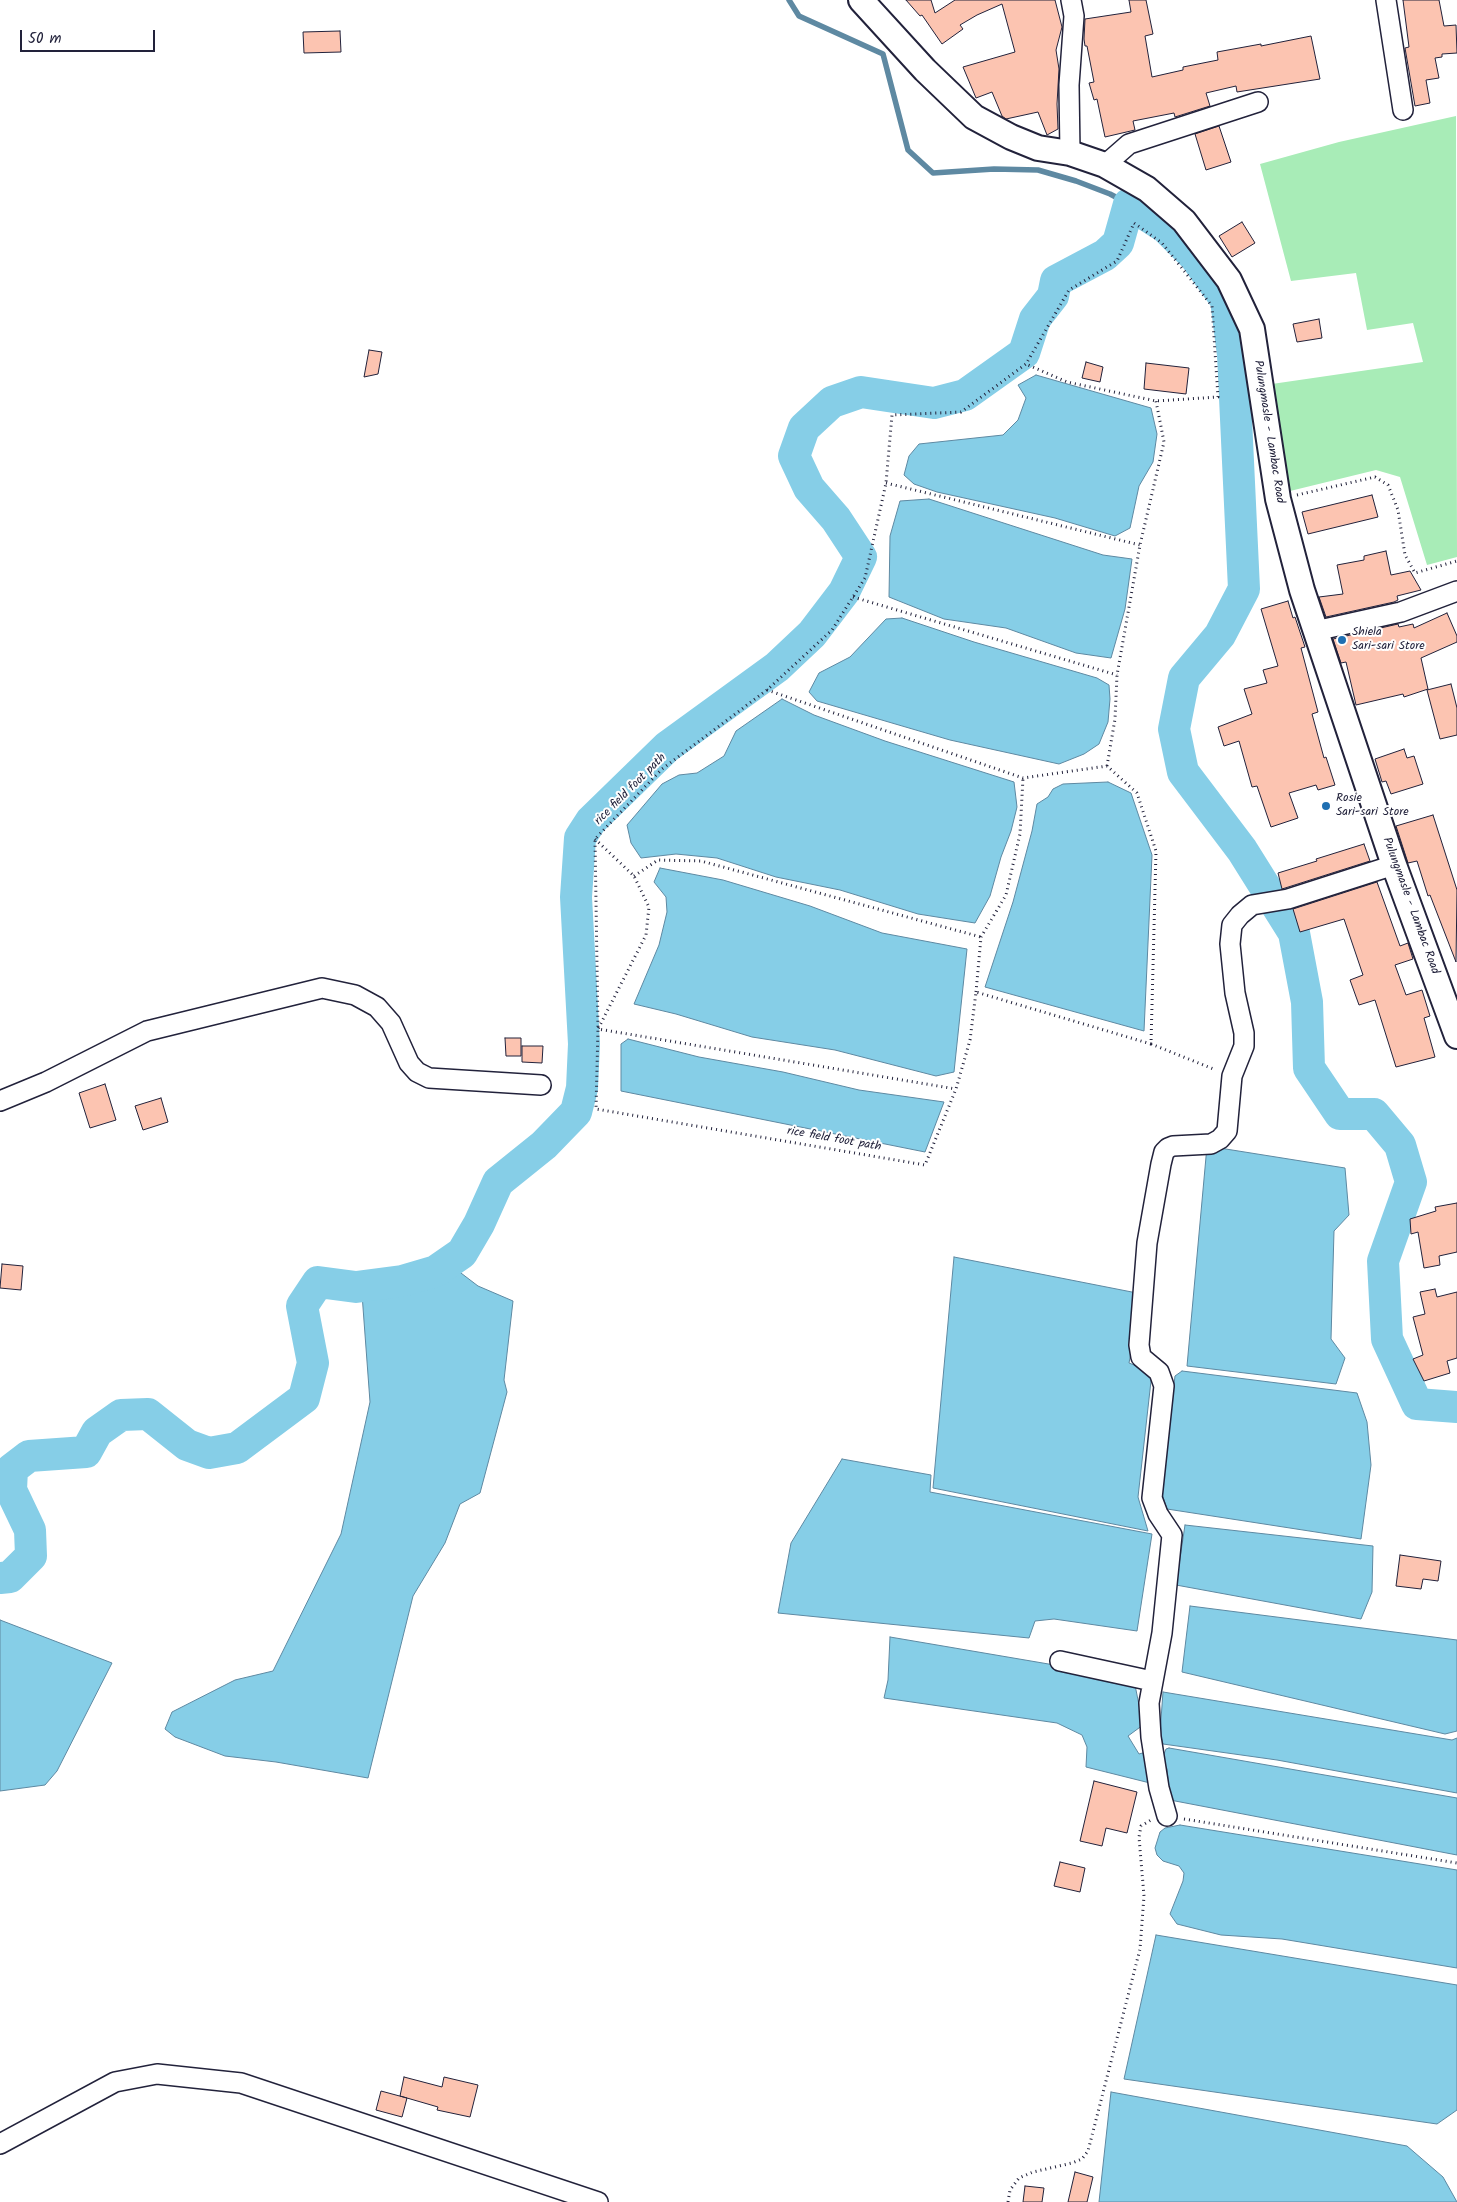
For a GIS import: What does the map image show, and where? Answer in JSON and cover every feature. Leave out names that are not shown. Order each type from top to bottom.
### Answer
[{"type":"street","name":"Pulungmasle - Lambac Road","points":[[861,0],[925,70],[974,117],[1011,137],[1029,144],[1070,153],[1105,165],[1147,189],[1184,221],[1230,280],[1252,329],[1278,499],[1302,590],[1394,865],[1456,1032]]},
{"type":"street","points":[[1070,0],[1074,16],[1069,85],[1070,153]]},
{"type":"street","points":[[1386,0],[1403,110]]},
{"type":"street","points":[[1105,165],[1129,144],[1258,102]]},
{"type":"street","points":[[1315,630],[1358,623],[1401,612],[1457,591]]},
{"type":"street","points":[[1167,1816],[1159,1788],[1151,1737],[1149,1703],[1162,1633],[1172,1536],[1158,1514],[1152,1498],[1164,1386],[1159,1372],[1146,1363],[1139,1351],[1147,1243],[1164,1152],[1173,1146],[1206,1145],[1220,1139],[1227,1131],[1232,1076],[1244,1046],[1244,1032],[1236,993],[1230,944],[1232,925],[1252,905],[1288,898],[1394,865]]},
{"type":"street","points":[[0,1101],[46,1082],[147,1031],[322,988],[355,995],[377,1007],[391,1023],[409,1063],[417,1072],[429,1078],[541,1085]]},
{"type":"street","points":[[1060,1661],[1152,1681]]},
{"type":"street","points":[[0,2144],[114,2082],[157,2074],[241,2083],[598,2202]]},
{"type":"path","name":"rice field foot path","points":[[956,1089],[926,1164],[596,1109],[598,1029],[595,839],[662,769],[767,690],[832,630],[865,578],[886,483],[892,415],[961,412],[1026,364],[1069,290],[1117,261],[1134,223],[1162,243],[1212,306],[1218,397],[1156,401],[1068,382],[1026,364]]},
{"type":"path","points":[[1107,766],[1115,719],[1117,675],[1140,545],[1164,442],[1156,401]]},
{"type":"path","points":[[1278,499],[1375,477],[1388,485],[1398,510],[1405,555],[1415,573],[1457,561]]},
{"type":"path","points":[[886,483],[1140,545]]},
{"type":"path","points":[[853,597],[1117,675]]},
{"type":"path","points":[[767,690],[1024,778],[1107,766]]},
{"type":"path","points":[[1107,766],[1136,793],[1156,851],[1151,1044]]},
{"type":"path","points":[[595,839],[634,876],[649,907],[646,935],[598,1029],[956,1089],[970,1040],[981,937],[1006,895],[1020,834],[1024,778]]},
{"type":"path","points":[[634,876],[658,860],[701,861],[981,937]]},
{"type":"path","points":[[976,992],[1151,1044],[1232,1076]]},
{"type":"path","points":[[1008,2202],[1010,2190],[1019,2178],[1033,2172],[1072,2163],[1082,2159],[1088,2151],[1140,1949],[1144,1896],[1139,1846],[1141,1826],[1144,1823],[1167,1816],[1457,1863]]},
{"type":"green space","points":[[1456,116],[1457,557],[1427,565],[1400,477],[1376,470],[1286,492],[1265,385],[1423,362],[1413,323],[1367,330],[1356,273],[1291,281],[1260,164],[1339,142]]},
{"type":"water","points":[[1036,375],[1151,408],[1157,434],[1153,462],[1139,486],[1130,528],[1115,536],[1055,518],[937,492],[914,484],[904,475],[909,456],[919,444],[1003,435],[1018,420],[1026,398],[1018,385]]},
{"type":"water","points":[[929,499],[1103,555],[1132,559],[1125,609],[1111,658],[1076,653],[1006,628],[944,619],[889,597],[890,536],[900,501]]},
{"type":"water","points":[[902,618],[974,642],[1097,678],[1109,685],[1108,722],[1099,744],[1084,754],[1059,764],[950,740],[817,701],[809,692],[819,673],[850,657],[886,619]]},
{"type":"water","points":[[782,699],[814,715],[885,741],[1014,782],[1017,807],[1011,831],[1001,857],[990,896],[975,923],[918,914],[840,890],[776,877],[717,858],[676,854],[641,858],[631,843],[627,825],[662,784],[679,775],[697,773],[724,756],[736,731]]},
{"type":"water","points":[[1108,782],[1131,793],[1152,855],[1144,1031],[985,987],[1013,902],[1032,831],[1037,804],[1048,797],[1053,789],[1063,784]]},
{"type":"water","points":[[660,868],[723,880],[810,906],[882,933],[967,949],[954,1072],[936,1076],[835,1050],[752,1037],[676,1014],[634,1004],[659,945],[667,912],[666,897],[654,882]]},
{"type":"water","points":[[628,1039],[699,1057],[783,1072],[859,1090],[944,1102],[925,1152],[621,1091],[621,1044]]},
{"type":"water","points":[[1207,1146],[1345,1168],[1349,1215],[1334,1231],[1331,1339],[1345,1358],[1336,1384],[1187,1366]]},
{"type":"water","points":[[954,1257],[1142,1294],[1129,1363],[1152,1372],[1138,1497],[1148,1531],[933,1488]]},
{"type":"water","points":[[457,1270],[478,1286],[513,1301],[504,1380],[507,1392],[480,1493],[460,1504],[445,1543],[413,1596],[368,1778],[276,1762],[225,1756],[175,1737],[165,1729],[172,1712],[235,1680],[273,1671],[341,1534],[370,1402],[362,1294],[425,1284]]},
{"type":"water","points":[[1182,1371],[1357,1393],[1367,1422],[1371,1465],[1361,1539],[1167,1509],[1161,1491],[1175,1376]]},
{"type":"water","points":[[842,1459],[931,1475],[930,1492],[1152,1534],[1137,1631],[1054,1619],[1035,1621],[1029,1638],[778,1613],[791,1543]]},
{"type":"water","points":[[1185,1525],[1373,1546],[1372,1592],[1361,1619],[1176,1585]]},
{"type":"water","points":[[1190,1606],[1457,1640],[1457,1731],[1445,1734],[1182,1672]]},
{"type":"water","points":[[0,1620],[112,1663],[57,1771],[45,1785],[0,1791]]},
{"type":"water","points":[[890,1637],[1072,1668],[1135,1685],[1143,1725],[1128,1736],[1139,1754],[1146,1752],[1150,1783],[1086,1767],[1087,1747],[1082,1735],[1057,1723],[884,1698],[888,1680]]},
{"type":"water","points":[[1163,1692],[1452,1740],[1457,1738],[1457,1793],[1277,1760],[1163,1744],[1160,1733]]},
{"type":"water","points":[[1166,1749],[1457,1798],[1457,1855],[1170,1800],[1167,1769],[1162,1759]]},
{"type":"water","points":[[1180,1825],[1457,1870],[1457,1968],[1282,1939],[1221,1935],[1177,1924],[1170,1914],[1183,1881],[1184,1873],[1179,1866],[1163,1861],[1157,1855],[1155,1848],[1160,1832],[1165,1828]]},
{"type":"water","points":[[1156,1935],[1457,1985],[1457,2110],[1437,2124],[1124,2079]]},
{"type":"water","points":[[1111,2092],[1407,2146],[1443,2177],[1457,2202],[1099,2202]]},
{"type":"building","points":[[906,0],[931,0],[935,13],[955,0],[1055,0],[1062,27],[1056,50],[1059,69],[1058,129],[1047,135],[1038,112],[1006,119],[1002,116],[992,92],[976,98],[963,67],[1015,52],[1002,4],[960,25],[963,29],[942,44],[922,15],[920,16]]},
{"type":"building","points":[[1129,0],[1146,0],[1153,34],[1145,36],[1152,77],[1183,70],[1183,67],[1218,60],[1217,52],[1311,36],[1320,79],[1237,92],[1236,86],[1206,93],[1210,106],[1175,117],[1174,113],[1133,121],[1135,130],[1105,137],[1097,99],[1094,100],[1089,83],[1094,82],[1084,39],[1085,19],[1131,12]]},
{"type":"building","points":[[1403,0],[1439,0],[1444,26],[1456,25],[1457,53],[1442,54],[1442,57],[1435,58],[1439,78],[1426,80],[1430,103],[1415,106],[1405,48],[1409,47]]},
{"type":"building","points":[[340,31],[341,52],[304,53],[303,32]]},
{"type":"building","points":[[1219,126],[1231,162],[1206,170],[1195,134]]},
{"type":"building","points":[[1242,222],[1255,243],[1232,257],[1219,236]]},
{"type":"building","points":[[1319,319],[1322,338],[1297,342],[1293,324]]},
{"type":"building","points":[[369,350],[382,352],[378,374],[364,377]]},
{"type":"building","points":[[1086,362],[1103,367],[1100,382],[1082,378]]},
{"type":"building","points":[[1146,363],[1189,368],[1186,394],[1144,389]]},
{"type":"building","points":[[1372,495],[1378,517],[1308,534],[1302,512]]},
{"type":"building","points":[[1386,551],[1391,575],[1410,571],[1421,590],[1397,596],[1398,600],[1394,602],[1326,617],[1319,597],[1343,594],[1337,565],[1364,560],[1364,556]]},
{"type":"building","points":[[1288,601],[1305,647],[1301,648],[1318,712],[1312,714],[1324,758],[1326,757],[1335,785],[1318,790],[1316,785],[1289,793],[1298,818],[1271,827],[1257,786],[1252,787],[1239,741],[1224,746],[1218,727],[1252,714],[1244,689],[1267,683],[1263,670],[1278,666],[1261,609]]},
{"type":"building","points":[[1447,613],[1457,636],[1457,642],[1421,658],[1428,689],[1404,697],[1403,694],[1356,705],[1346,662],[1341,663],[1333,639],[1398,624],[1399,627],[1413,624],[1414,628]]},
{"type":"building","points":[[1451,684],[1457,708],[1457,735],[1440,739],[1427,690]]},
{"type":"building","points":[[1404,749],[1407,758],[1414,756],[1423,784],[1391,794],[1386,781],[1382,782],[1375,759]]},
{"type":"building","points":[[1433,815],[1457,890],[1456,962],[1430,895],[1428,896],[1417,861],[1408,863],[1396,826]]},
{"type":"building","points":[[1364,844],[1370,861],[1282,889],[1278,873]]},
{"type":"building","points":[[1377,882],[1400,946],[1408,943],[1413,959],[1395,965],[1406,995],[1422,990],[1430,1016],[1424,1018],[1435,1057],[1396,1067],[1375,1000],[1359,1005],[1350,980],[1363,975],[1344,919],[1300,932],[1293,909]]},
{"type":"building","points":[[505,1038],[521,1038],[521,1056],[506,1056]]},
{"type":"building","points":[[522,1046],[543,1046],[542,1063],[522,1062]]},
{"type":"building","points":[[105,1084],[116,1120],[90,1128],[79,1093]]},
{"type":"building","points":[[161,1098],[168,1122],[143,1130],[135,1106]]},
{"type":"building","points":[[1457,1203],[1457,1252],[1439,1256],[1440,1265],[1424,1268],[1418,1232],[1411,1234],[1410,1219],[1436,1211],[1435,1207]]},
{"type":"building","points":[[2,1264],[23,1266],[21,1290],[0,1288]]},
{"type":"building","points":[[1435,1289],[1437,1297],[1457,1292],[1457,1358],[1447,1361],[1450,1373],[1424,1381],[1413,1359],[1423,1355],[1413,1317],[1425,1314],[1420,1292]]},
{"type":"building","points":[[1400,1555],[1441,1561],[1438,1581],[1423,1579],[1421,1589],[1396,1586]]},
{"type":"building","points":[[1094,1781],[1137,1792],[1127,1833],[1106,1828],[1102,1846],[1080,1841]]},
{"type":"building","points":[[1060,1862],[1085,1868],[1080,1892],[1054,1886]]},
{"type":"building","points":[[404,2077],[442,2087],[444,2077],[478,2085],[470,2117],[437,2110],[438,2107],[400,2096]]},
{"type":"building","points":[[381,2091],[407,2098],[402,2117],[376,2110]]},
{"type":"building","points":[[1075,2172],[1093,2177],[1087,2202],[1068,2202]]},
{"type":"building","points":[[1025,2186],[1044,2188],[1042,2202],[1023,2202]]},
{"type":"waterway","points":[[789,0],[799,16],[883,54],[908,150],[933,173],[994,169],[1038,170],[1076,181],[1110,194],[1129,204]]},
{"type":"waterway","points":[[0,1578],[10,1577],[31,1556],[30,1530],[11,1490],[12,1469],[29,1456],[86,1452],[97,1432],[121,1415],[148,1414],[187,1445],[209,1453],[237,1448],[304,1398],[313,1363],[302,1306],[318,1282],[356,1287],[402,1281],[436,1271],[462,1253],[479,1224],[498,1182],[544,1145],[576,1112],[582,1088],[584,1044],[576,897],[580,838],[591,821],[667,747],[777,667],[812,634],[844,592],[861,557],[836,519],[809,488],[794,456],[804,428],[832,402],[861,392],[934,403],[965,395],[1024,353],[1035,319],[1053,296],[1056,281],[1105,255],[1118,243],[1129,204],[1165,227],[1195,257],[1226,300],[1233,355],[1244,589],[1220,635],[1184,678],[1174,729],[1183,772],[1242,850],[1294,933],[1307,1002],[1309,1068],[1340,1114],[1374,1114],[1400,1145],[1411,1182],[1383,1261],[1387,1339],[1417,1404],[1457,1407]]},
{"type":"place","name":"Shiela Sari-sari Store","points":[[1342,640]]},
{"type":"place","name":"Rosie Sari-sari Store","points":[[1326,806]]}]
